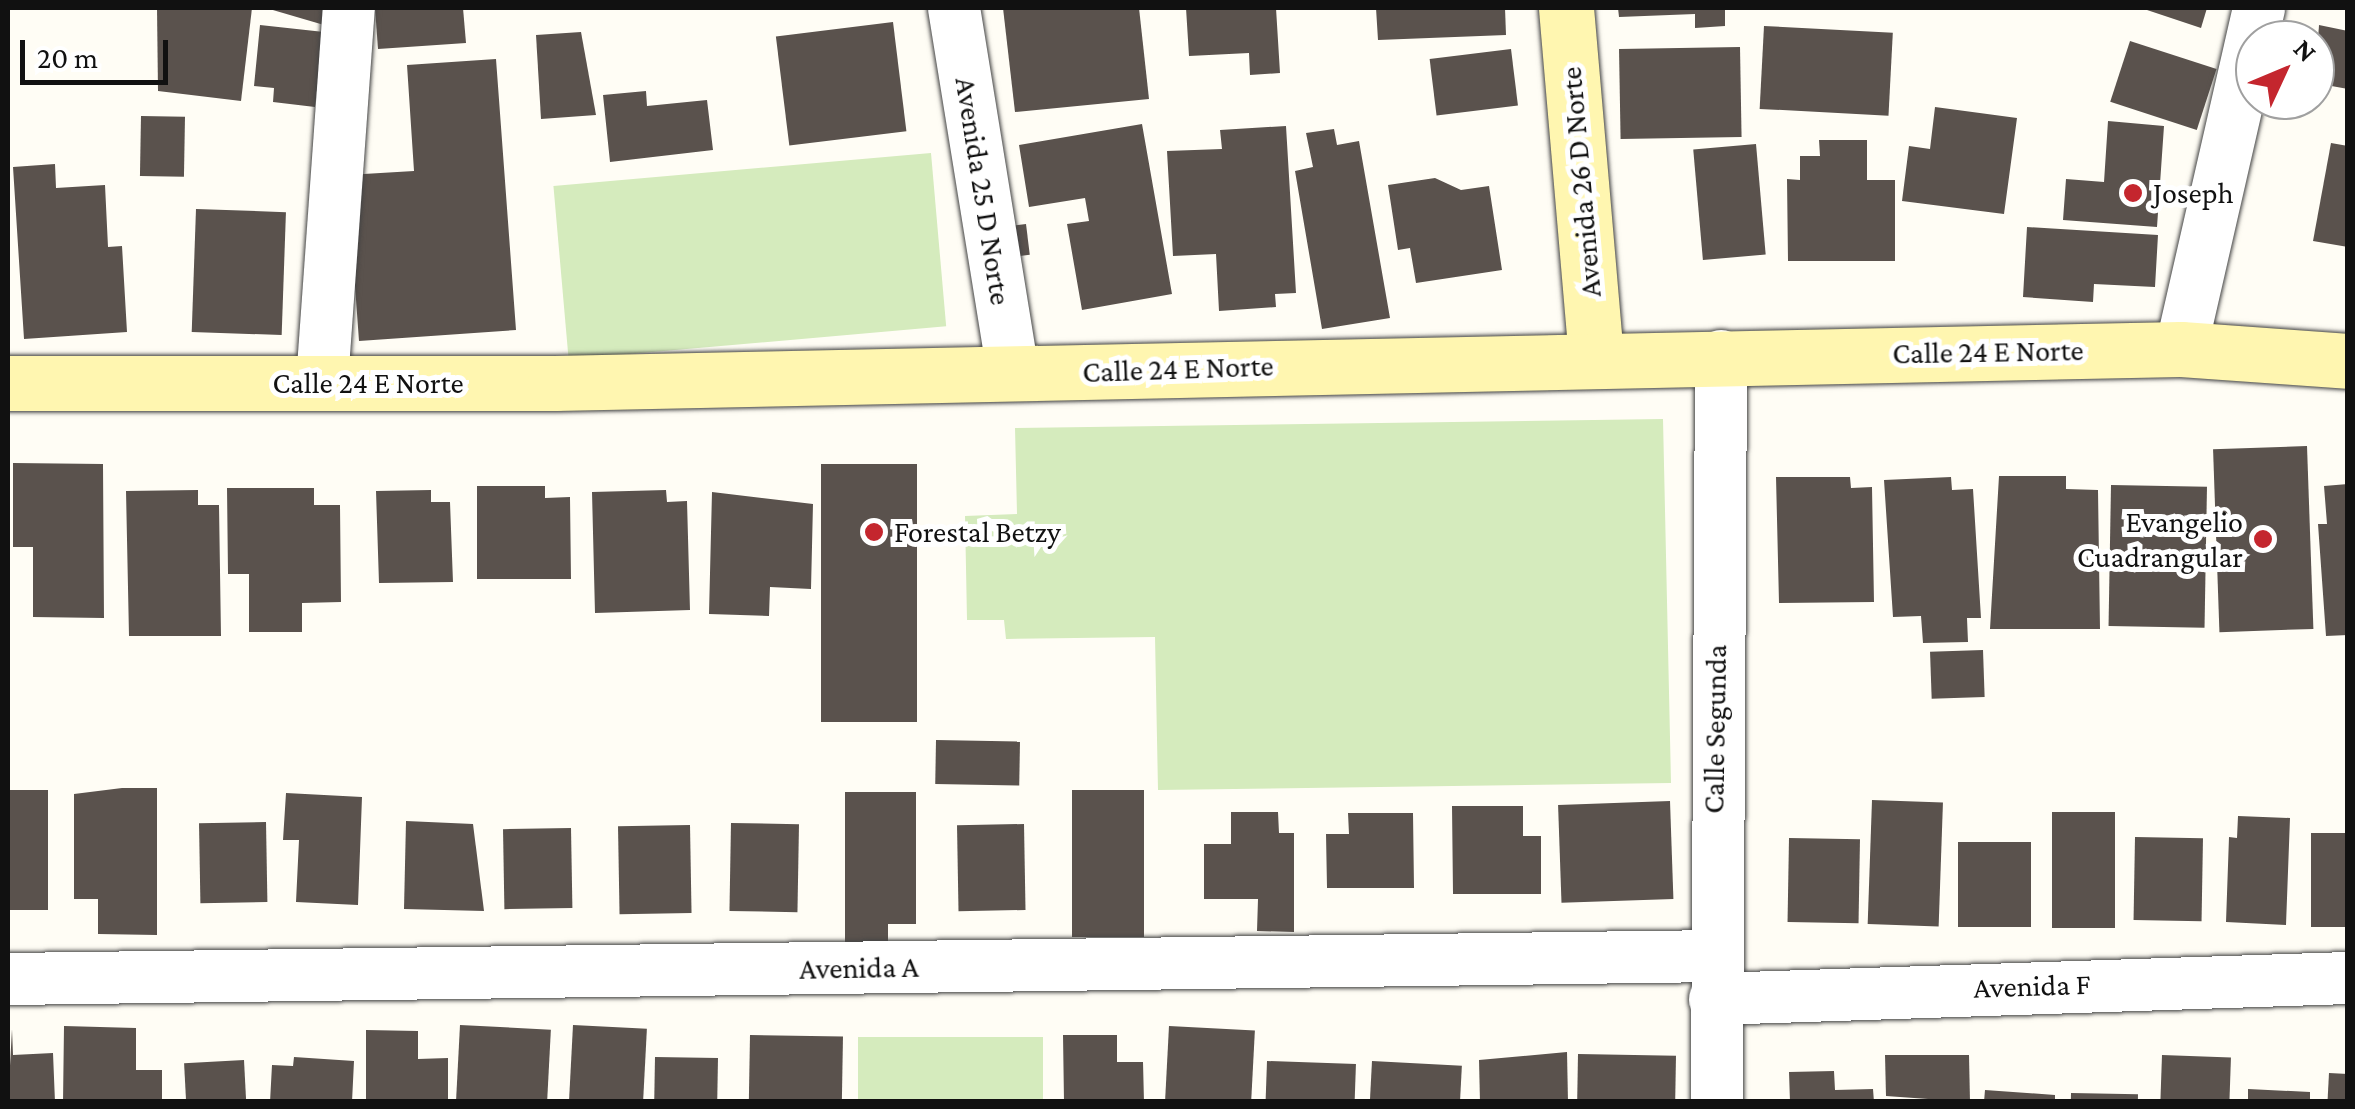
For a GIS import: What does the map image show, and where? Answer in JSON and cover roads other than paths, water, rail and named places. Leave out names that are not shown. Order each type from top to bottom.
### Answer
[{"type":"main road","name":"Avenida 26 D Norte","points":[[1566,8],[1596,356]]},
{"type":"main road","name":"Calle 24 E Norte","points":[[8,383],[1013,374],[1596,356],[2182,349],[2348,362]]},
{"type":"street","points":[[322,382],[349,8]]},
{"type":"street","name":"Avenida 25 D Norte","points":[[954,8],[1013,374]]},
{"type":"street","points":[[2182,349],[2259,8]]},
{"type":"street","name":"Calle Segunda","points":[[1717,1102],[1713,978],[1721,356]]},
{"type":"street","name":"Avenida F","points":[[1713,978],[2348,978]]},
{"type":"street","name":"Avenida A","points":[[8,979],[1713,978]]},
{"type":"place","name":"Joseph","points":[[2133,193]]},
{"type":"place","name":"Forestal Betzy","points":[[874,532]]},
{"type":"place","name":"Evangelio Cuadrangular","points":[[2263,539]]}]
